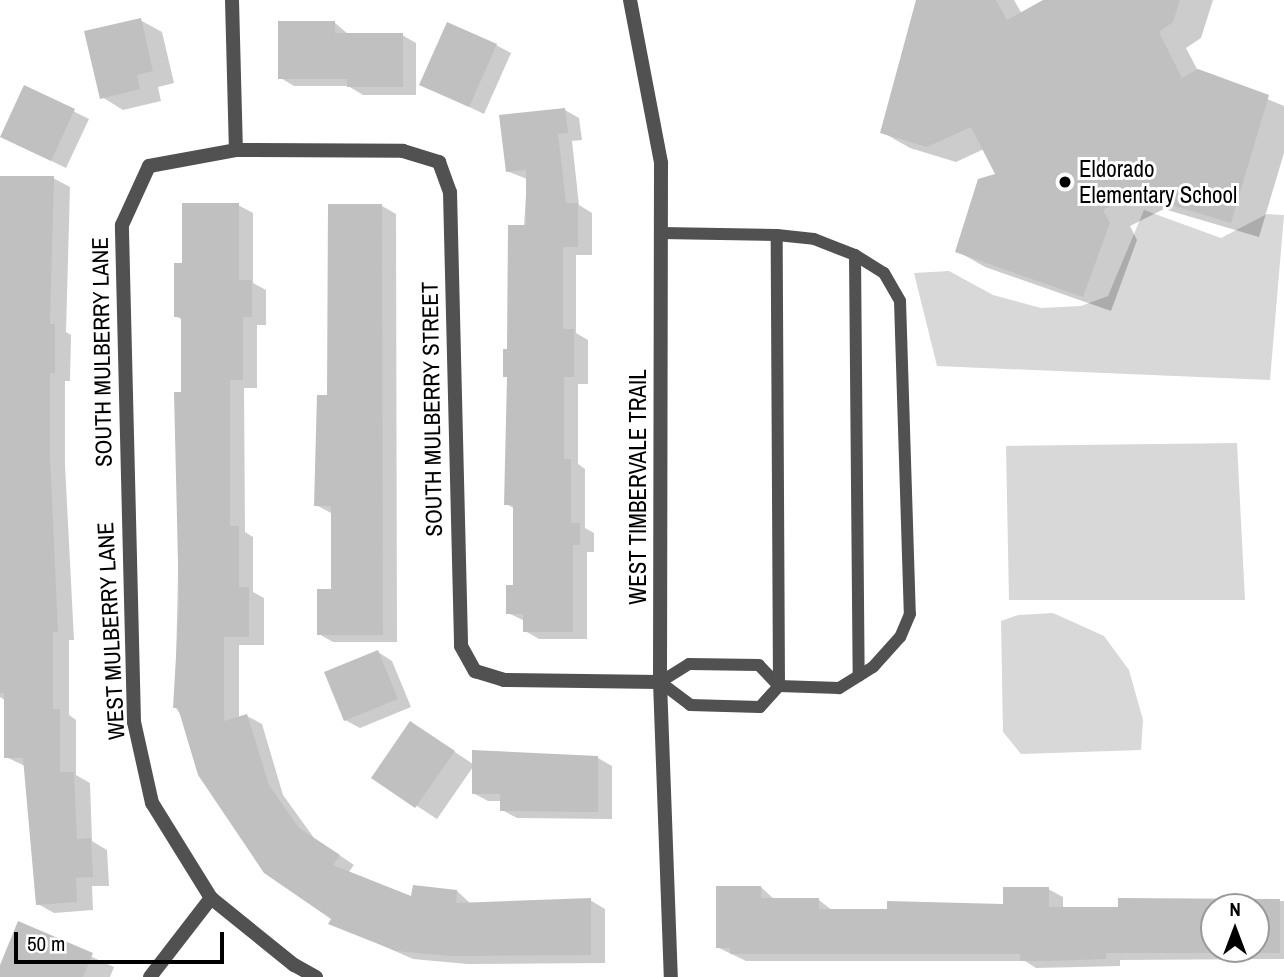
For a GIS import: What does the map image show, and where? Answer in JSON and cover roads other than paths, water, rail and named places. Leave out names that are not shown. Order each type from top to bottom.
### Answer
[{"type":"street","points":[[232,0],[236,150]]},
{"type":"street","name":"WEST TIMBERVALE TRAIL","points":[[630,0],[661,163],[660,682],[671,977]]},
{"type":"street","name":"SOUTH MULBERRY LANE","points":[[128,506],[121,225],[149,166],[236,150]]},
{"type":"street","name":"SOUTH MULBERRY STREET","points":[[236,150],[403,151],[439,162],[450,192],[461,646],[475,671],[504,680],[660,682]]},
{"type":"street","name":"WEST MULBERRY LANE","points":[[128,506],[134,722],[152,803],[211,898],[294,965],[316,977]]},
{"type":"street","points":[[150,977],[211,898]]},
{"type":"lane","points":[[661,233],[778,235],[814,239],[855,255],[884,274],[900,300],[910,614],[900,637],[859,676],[839,688],[779,686],[759,665],[689,664],[660,682],[690,705],[760,707],[779,686],[778,235]]},
{"type":"lane","points":[[855,255],[859,676]]},
{"type":"place","name":"Eldorado Elementary School","points":[[1065,182]]}]
